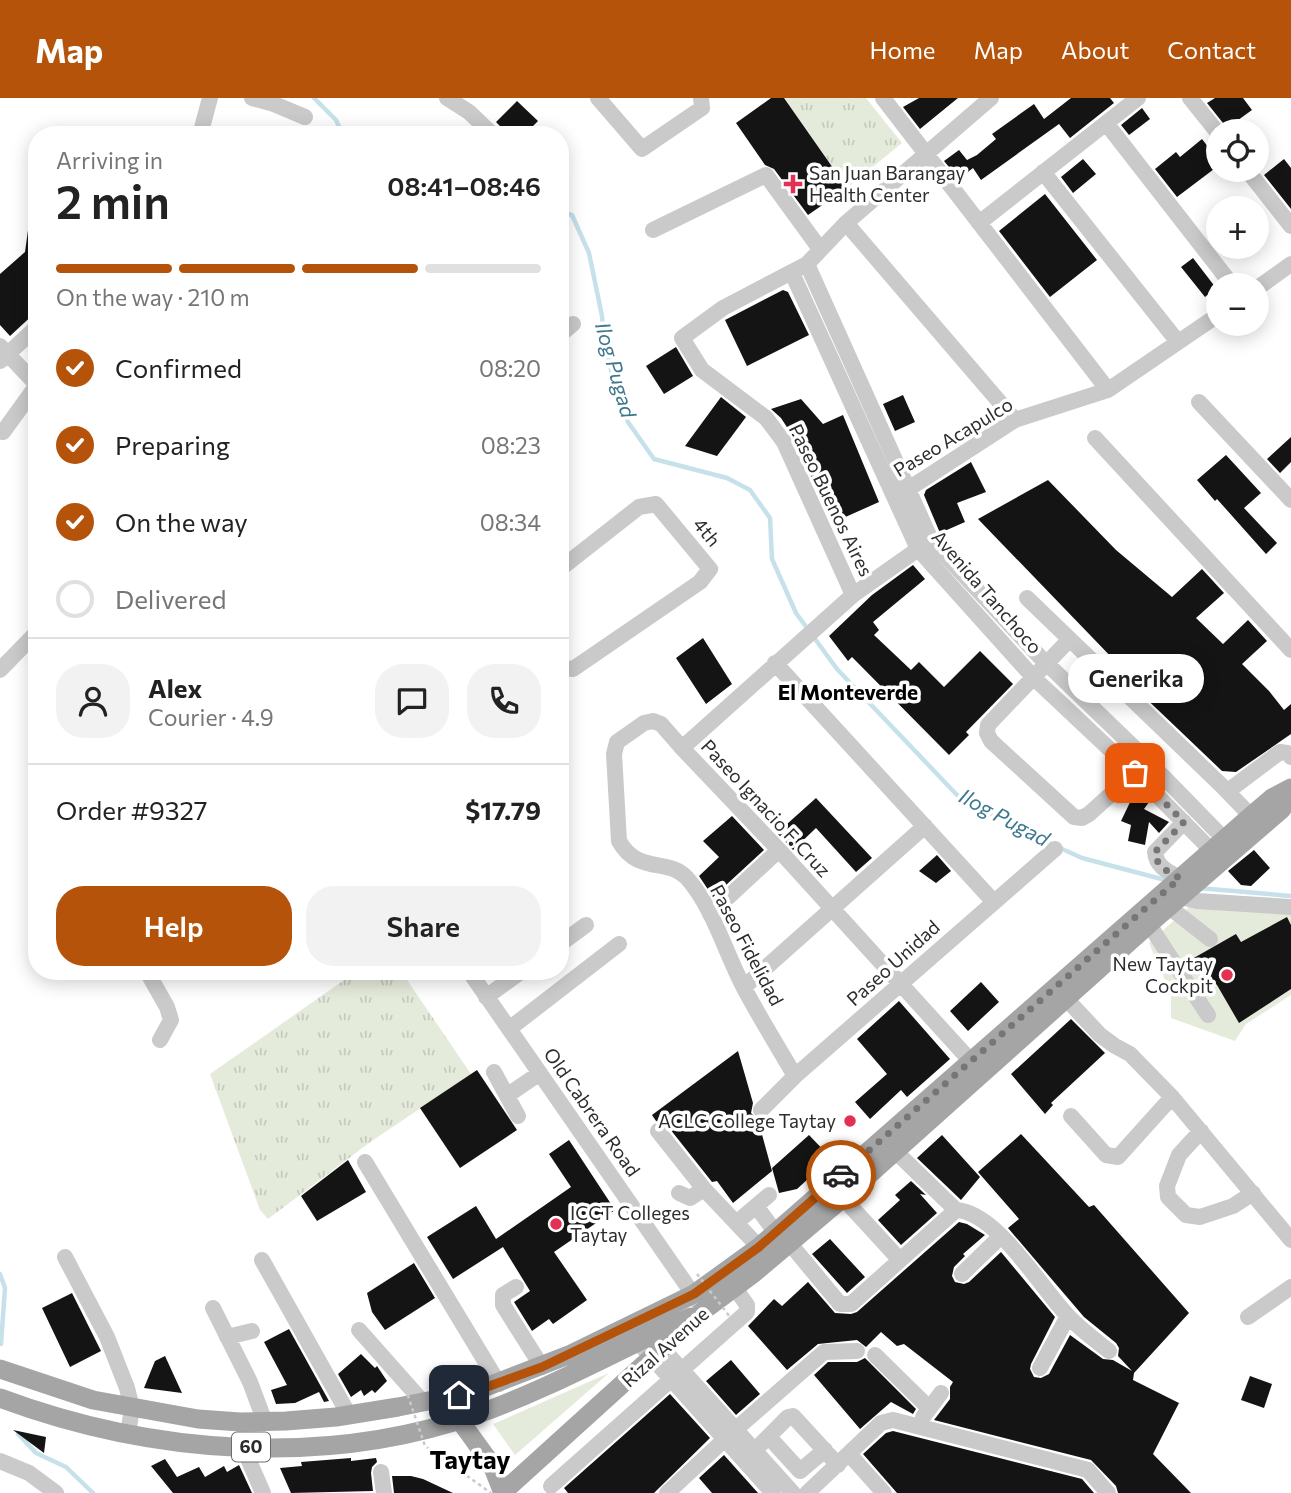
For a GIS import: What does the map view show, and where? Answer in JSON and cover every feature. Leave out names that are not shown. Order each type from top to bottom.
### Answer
[{"type":"main road","points":[[1223,850],[1251,816],[1272,798],[1290,789]]},
{"type":"main road","points":[[699,1302],[727,1283],[977,1069],[1223,850],[1282,809],[1290,789]]},
{"type":"main road","points":[[727,1283],[759,1247],[843,1198],[896,1152],[977,1069]]},
{"type":"main road","name":"60","points":[[0,1369],[93,1400],[198,1419],[265,1422],[349,1415],[473,1392],[542,1367],[574,1362],[637,1341],[699,1302]]},
{"type":"main road","name":"60","points":[[0,1398],[73,1423],[197,1445],[295,1446],[375,1440],[403,1435],[479,1413],[574,1362],[699,1302]]},
{"type":"main road","name":"Rizal Avenue","points":[[503,1493],[658,1354],[699,1302]]},
{"type":"main road","points":[[445,1398],[492,1465],[503,1493]]},
{"type":"street","points":[[202,126],[210,98]]},
{"type":"street","points":[[252,98],[305,117]]},
{"type":"street","points":[[447,98],[469,112],[484,126]]},
{"type":"street","points":[[598,98],[642,149],[702,108],[701,98]]},
{"type":"street","points":[[883,98],[1108,390]]},
{"type":"street","points":[[792,273],[807,264],[846,223],[991,98]]},
{"type":"street","points":[[979,223],[1138,98]]},
{"type":"street","points":[[1190,98],[1207,119]]},
{"type":"street","points":[[1106,123],[1223,273]]},
{"type":"street","points":[[1043,172],[1178,342]]},
{"type":"street","points":[[653,230],[766,175],[820,249]]},
{"type":"street","points":[[1256,182],[1291,226]]},
{"type":"street","points":[[846,223],[1015,419]]},
{"type":"street","name":"Avenida Tanchoco","points":[[807,264],[924,544],[1034,678],[1184,822],[1223,850]]},
{"type":"street","points":[[1269,280],[1291,264]]},
{"type":"street","name":"Avenida Tanchoco","points":[[792,273],[902,493]]},
{"type":"street","name":"Paseo Buenos Aires","points":[[792,273],[723,307],[682,338],[702,370],[766,418],[784,442],[853,595]]},
{"type":"street","name":"Paseo Acapulco","points":[[902,493],[1015,419],[1108,390],[1206,323]]},
{"type":"street","points":[[569,327],[573,324]]},
{"type":"street","points":[[28,334],[2,354],[28,377]]},
{"type":"street","points":[[3,432],[28,397]]},
{"type":"street","points":[[1199,402],[1291,500]]},
{"type":"street","points":[[1095,438],[1291,650]]},
{"type":"street","name":"4th","points":[[569,562],[639,507],[656,504],[710,569],[700,582],[573,670],[569,669]]},
{"type":"street","name":"Avenida Tanchoco","points":[[924,544],[1148,761],[1223,850]]},
{"type":"street","name":"Paseo Ignacio F. Cruz","points":[[924,544],[853,595],[682,748],[779,850],[977,1069]]},
{"type":"street","points":[[1027,598],[1251,816]]},
{"type":"street","points":[[1069,640],[988,725],[987,733],[991,741],[1074,817],[1082,818],[1089,814],[1148,761]]},
{"type":"street","points":[[0,670],[28,641]]},
{"type":"street","points":[[775,663],[993,901]]},
{"type":"street","name":"Paseo Fidelidad","points":[[682,748],[660,724],[653,721],[644,723],[617,742],[614,754],[619,841],[626,853],[638,861],[685,876],[710,914],[744,987],[795,1076]]},
{"type":"street","points":[[1228,792],[1280,751],[1289,755]]},
{"type":"street","points":[[1184,822],[1155,852],[1157,862],[1180,889],[1210,939]]},
{"type":"street","points":[[744,987],[925,826]]},
{"type":"street","name":"Paseo Unidad","points":[[761,1111],[795,1076],[1055,849]]},
{"type":"street","points":[[710,914],[779,850]]},
{"type":"street","points":[[1180,889],[1197,901],[1291,907]]},
{"type":"street","points":[[1145,918],[1208,1015]]},
{"type":"street","points":[[569,937],[586,925]]},
{"type":"street","points":[[509,1029],[619,944]]},
{"type":"street","points":[[150,980],[172,1020],[160,1040]]},
{"type":"street","name":"Old Cabrera Road","points":[[475,980],[699,1302]]},
{"type":"street","points":[[486,997],[510,980]]},
{"type":"street","points":[[1061,993],[1100,1035],[1130,1054],[1172,1097],[1291,1240]]},
{"type":"street","points":[[494,1072],[518,1116]]},
{"type":"street","points":[[508,1095],[540,1073]]},
{"type":"street","points":[[1071,1116],[1107,1155],[1118,1157],[1172,1097]]},
{"type":"street","points":[[658,1131],[704,1189],[759,1247]]},
{"type":"street","points":[[1201,1131],[1178,1155],[1167,1186],[1168,1197],[1186,1215],[1199,1217],[1233,1206],[1253,1193]]},
{"type":"street","points":[[896,1152],[956,1210],[986,1221],[1068,1316],[1109,1350]]},
{"type":"street","points":[[365,1162],[499,1384]]},
{"type":"street","points":[[679,1193],[690,1198],[704,1189]]},
{"type":"street","points":[[736,1223],[769,1195]]},
{"type":"street","points":[[843,1198],[899,1259]]},
{"type":"street","points":[[756,1206],[840,1304],[845,1305],[851,1304],[956,1210]]},
{"type":"street","points":[[962,1274],[1001,1236]]},
{"type":"street","points":[[65,1257],[107,1337],[127,1388],[132,1408],[128,1434]]},
{"type":"street","points":[[262,1260],[349,1415]]},
{"type":"street","points":[[533,1465],[554,1490],[747,1312],[747,1305],[727,1283]]},
{"type":"street","points":[[516,1287],[503,1296],[503,1305],[542,1367]]},
{"type":"street","points":[[1248,1317],[1291,1287]]},
{"type":"street","points":[[213,1308],[250,1382],[265,1422]]},
{"type":"street","points":[[1040,1368],[1068,1316]]},
{"type":"street","points":[[359,1329],[422,1401]]},
{"type":"street","points":[[228,1337],[252,1331]]},
{"type":"street","points":[[637,1341],[658,1354],[677,1374],[730,1434],[773,1493]]},
{"type":"street","points":[[668,1493],[730,1434],[824,1352],[857,1351]]},
{"type":"street","points":[[875,1355],[929,1408]]},
{"type":"street","points":[[917,1425],[941,1393]]},
{"type":"street","points":[[755,1450],[788,1417],[793,1416],[825,1450],[844,1459],[884,1493]]},
{"type":"street","points":[[807,1493],[881,1423],[888,1420],[917,1425],[1088,1470],[1108,1493]]},
{"type":"street","points":[[730,1434],[755,1450],[793,1493]]},
{"type":"street","points":[[769,1437],[800,1471],[825,1450]]},
{"type":"street","points":[[243,1447],[263,1493]]},
{"type":"street","points":[[0,1461],[29,1473],[56,1493]]},
{"type":"street","points":[[381,1472],[384,1493]]},
{"type":"path","points":[[698,1274],[730,1317]]},
{"type":"path","points":[[401,1383],[406,1390],[425,1446],[491,1493]]},
{"type":"green space","points":[[784,98],[866,98],[902,143],[847,188]]},
{"type":"green space","name":"New Taytay Cockpit","points":[[1200,897],[1291,904],[1291,995],[1246,1024],[1235,1041],[1171,1018],[1171,994],[1149,943]]},
{"type":"green space","points":[[344,980],[407,980],[471,1074],[369,1143],[268,1219],[260,1210],[210,1074]]},
{"type":"green space","points":[[609,1373],[515,1455],[493,1424],[507,1418]]},
{"type":"building","points":[[771,98],[784,98],[847,188],[808,215],[774,169],[765,165],[736,123]]},
{"type":"building","points":[[919,98],[958,98],[920,129],[903,107]]},
{"type":"building","points":[[1071,98],[1110,98],[1114,103],[1070,138],[1059,124],[981,180],[973,168],[959,179],[944,161],[959,150],[967,160],[977,155],[996,139],[992,134],[1034,104],[1044,119]]},
{"type":"building","points":[[1215,98],[1243,98],[1252,110],[1240,119],[1220,119],[1207,103]]},
{"type":"building","points":[[517,101],[538,121],[533,126],[500,126],[496,122]]},
{"type":"building","points":[[1142,108],[1150,119],[1129,135],[1121,125]]},
{"type":"building","points":[[1202,139],[1206,144],[1206,175],[1177,197],[1155,169],[1176,152],[1180,157]]},
{"type":"building","points":[[1083,159],[1096,174],[1073,193],[1061,177]]},
{"type":"building","points":[[1284,159],[1291,168],[1291,209],[1269,181],[1269,171]]},
{"type":"building","points":[[1045,194],[1097,260],[1050,297],[999,231]]},
{"type":"building","points":[[28,230],[28,319],[10,336],[0,325],[0,274],[25,252]]},
{"type":"building","points":[[1193,258],[1206,275],[1206,296],[1205,297],[1181,267]]},
{"type":"building","points":[[783,290],[788,292],[809,335],[747,366],[725,320]]},
{"type":"building","points":[[676,347],[693,376],[664,394],[646,366]]},
{"type":"building","points":[[903,395],[915,422],[895,431],[883,404]]},
{"type":"building","points":[[721,397],[746,417],[717,456],[685,446]]},
{"type":"building","points":[[801,399],[823,424],[843,415],[879,502],[832,523],[794,438],[781,418],[771,409]]},
{"type":"building","points":[[1291,437],[1291,462],[1280,473],[1267,459]]},
{"type":"building","points":[[1226,455],[1261,493],[1244,508],[1277,543],[1266,554],[1197,480]]},
{"type":"building","points":[[971,462],[986,492],[957,503],[965,522],[940,533],[924,495],[926,490]]},
{"type":"building","points":[[1048,480],[1116,550],[1172,597],[1202,569],[1224,593],[1196,618],[1223,644],[1248,620],[1267,641],[1242,664],[1284,710],[1291,704],[1291,734],[1236,772],[1222,771],[1113,667],[1117,663],[978,519]]},
{"type":"building","points":[[913,565],[925,579],[873,622],[879,630],[874,635],[911,670],[919,662],[944,687],[980,651],[1013,684],[966,732],[969,735],[949,755],[852,657],[848,661],[829,636],[872,595]]},
{"type":"building","points":[[703,638],[732,684],[706,704],[676,658]]},
{"type":"building","points":[[1134,787],[1149,802],[1144,809],[1169,822],[1159,833],[1149,822],[1145,845],[1128,841],[1131,825],[1121,821],[1134,794],[1131,790]]},
{"type":"building","points":[[816,798],[872,858],[856,872],[816,828],[793,850],[777,833]]},
{"type":"building","points":[[732,816],[764,850],[713,897],[699,876],[719,857],[703,841]]},
{"type":"building","points":[[1254,850],[1270,868],[1251,886],[1241,885],[1228,871]]},
{"type":"building","points":[[937,855],[951,871],[936,883],[919,871]]},
{"type":"building","points":[[1287,917],[1291,925],[1291,989],[1239,1023],[1217,985],[1192,959],[1236,934],[1241,942]]},
{"type":"building","points":[[981,982],[999,1002],[968,1031],[950,1011]]},
{"type":"building","points":[[899,1001],[950,1059],[907,1097],[901,1090],[870,1119],[855,1102],[887,1074],[857,1039]]},
{"type":"building","points":[[1071,1019],[1105,1053],[1051,1103],[1053,1105],[1045,1114],[1011,1074]]},
{"type":"building","points":[[738,1051],[753,1103],[751,1113],[758,1120],[772,1171],[733,1203],[717,1181],[712,1182],[666,1124],[656,1121],[652,1115]]},
{"type":"building","points":[[477,1070],[517,1130],[460,1168],[420,1108]]},
{"type":"building","points":[[1021,1134],[1089,1207],[1094,1205],[1189,1313],[1134,1373],[1133,1380],[1179,1403],[1153,1454],[1191,1493],[1118,1493],[1116,1486],[1091,1460],[934,1420],[950,1399],[953,1382],[904,1344],[897,1346],[881,1332],[866,1347],[857,1340],[818,1344],[787,1370],[748,1326],[774,1299],[782,1306],[808,1282],[835,1313],[857,1312],[959,1222],[985,1235],[963,1254],[965,1256],[954,1267],[952,1276],[955,1282],[969,1282],[1001,1252],[1055,1317],[1031,1364],[1034,1377],[1041,1378],[1049,1374],[1070,1335],[1103,1359],[1113,1360],[1132,1371],[1118,1356],[1119,1348],[1116,1343],[1084,1317],[1008,1228],[1019,1219],[978,1172]]},
{"type":"building","points":[[809,1135],[831,1158],[797,1189],[779,1193],[772,1168]]},
{"type":"building","points":[[942,1135],[980,1177],[961,1200],[917,1158]]},
{"type":"building","points":[[569,1140],[615,1210],[554,1252],[587,1300],[553,1324],[549,1319],[532,1331],[514,1302],[530,1291],[503,1247],[453,1279],[427,1237],[476,1206],[496,1239],[571,1187],[549,1154]]},
{"type":"building","points":[[348,1160],[366,1192],[317,1221],[301,1196]]},
{"type":"building","points":[[911,1181],[926,1195],[920,1194],[937,1213],[901,1245],[878,1220],[900,1200],[895,1195]]},
{"type":"building","points":[[830,1239],[865,1277],[847,1293],[812,1254]]},
{"type":"building","points":[[414,1263],[435,1298],[385,1330],[372,1312],[367,1293]]},
{"type":"building","points":[[72,1293],[101,1351],[70,1367],[42,1308]]},
{"type":"building","points":[[289,1329],[329,1401],[324,1402],[319,1392],[295,1403],[276,1404],[271,1390],[287,1385],[264,1342]]},
{"type":"building","points":[[361,1354],[375,1368],[377,1366],[387,1381],[375,1393],[372,1390],[364,1396],[361,1390],[351,1397],[338,1374]]},
{"type":"building","points":[[165,1356],[182,1393],[144,1388],[155,1361]]},
{"type":"building","points":[[865,1358],[916,1409],[913,1414],[891,1402],[860,1429],[814,1375],[828,1362],[857,1362]]},
{"type":"building","points":[[731,1360],[760,1394],[736,1415],[706,1381]]},
{"type":"building","points":[[1250,1376],[1272,1384],[1264,1408],[1241,1400]]},
{"type":"building","points":[[670,1394],[710,1438],[654,1493],[568,1493],[564,1488]]},
{"type":"building","points":[[13,1430],[46,1437],[44,1453]]},
{"type":"building","points":[[893,1431],[1082,1479],[1094,1493],[897,1493],[863,1454],[886,1433]]},
{"type":"building","points":[[724,1455],[758,1493],[712,1493],[699,1478]]},
{"type":"building","points":[[351,1458],[351,1461],[376,1458],[377,1462],[371,1473],[373,1491],[291,1493],[280,1468],[302,1466],[301,1462]]},
{"type":"building","points":[[165,1459],[177,1477],[199,1467],[205,1477],[224,1466],[227,1472],[239,1465],[252,1493],[173,1493],[151,1466]]},
{"type":"building","points":[[392,1476],[423,1479],[453,1493],[394,1493]]},
{"type":"waterway","name":"Ilog Pugad","points":[[314,98],[339,126]]},
{"type":"waterway","name":"Ilog Pugad","points":[[569,214],[572,215],[589,253],[602,316],[604,340],[616,391],[628,422],[654,459],[727,478],[750,490],[770,518],[772,559],[796,613],[837,669],[957,795],[1027,833],[1082,858],[1169,881]]},
{"type":"waterway","name":"Ilog Pugad","points":[[1198,888],[1291,896]]},
{"type":"waterway","points":[[0,1274],[5,1288],[1,1344]]},
{"type":"waterway","points":[[18,1434],[36,1453],[66,1467],[93,1493]]},
{"type":"way so far","points":[[841,1175],[1180,878],[1157,862],[1155,852],[1184,822],[1135,773]]},
{"type":"place","name":"San Juan Barangay Health Center","points":[[793,184]]},
{"type":"place","name":"Generika","points":[[1135,773]]},
{"type":"place","name":"New Taytay Cockpit","points":[[1227,975]]},
{"type":"place","name":"ACLC College Taytay","points":[[850,1121]]},
{"type":"place","name":"ICCT Colleges Taytay","points":[[556,1224]]},
{"type":"district","name":"El Monteverde","points":[[848,693]]},
{"type":"district","name":"Taytay","points":[[470,1460]]},
{"type":"route","points":[[459,1395],[499,1384],[542,1367],[694,1294],[759,1247],[841,1175]]}]
